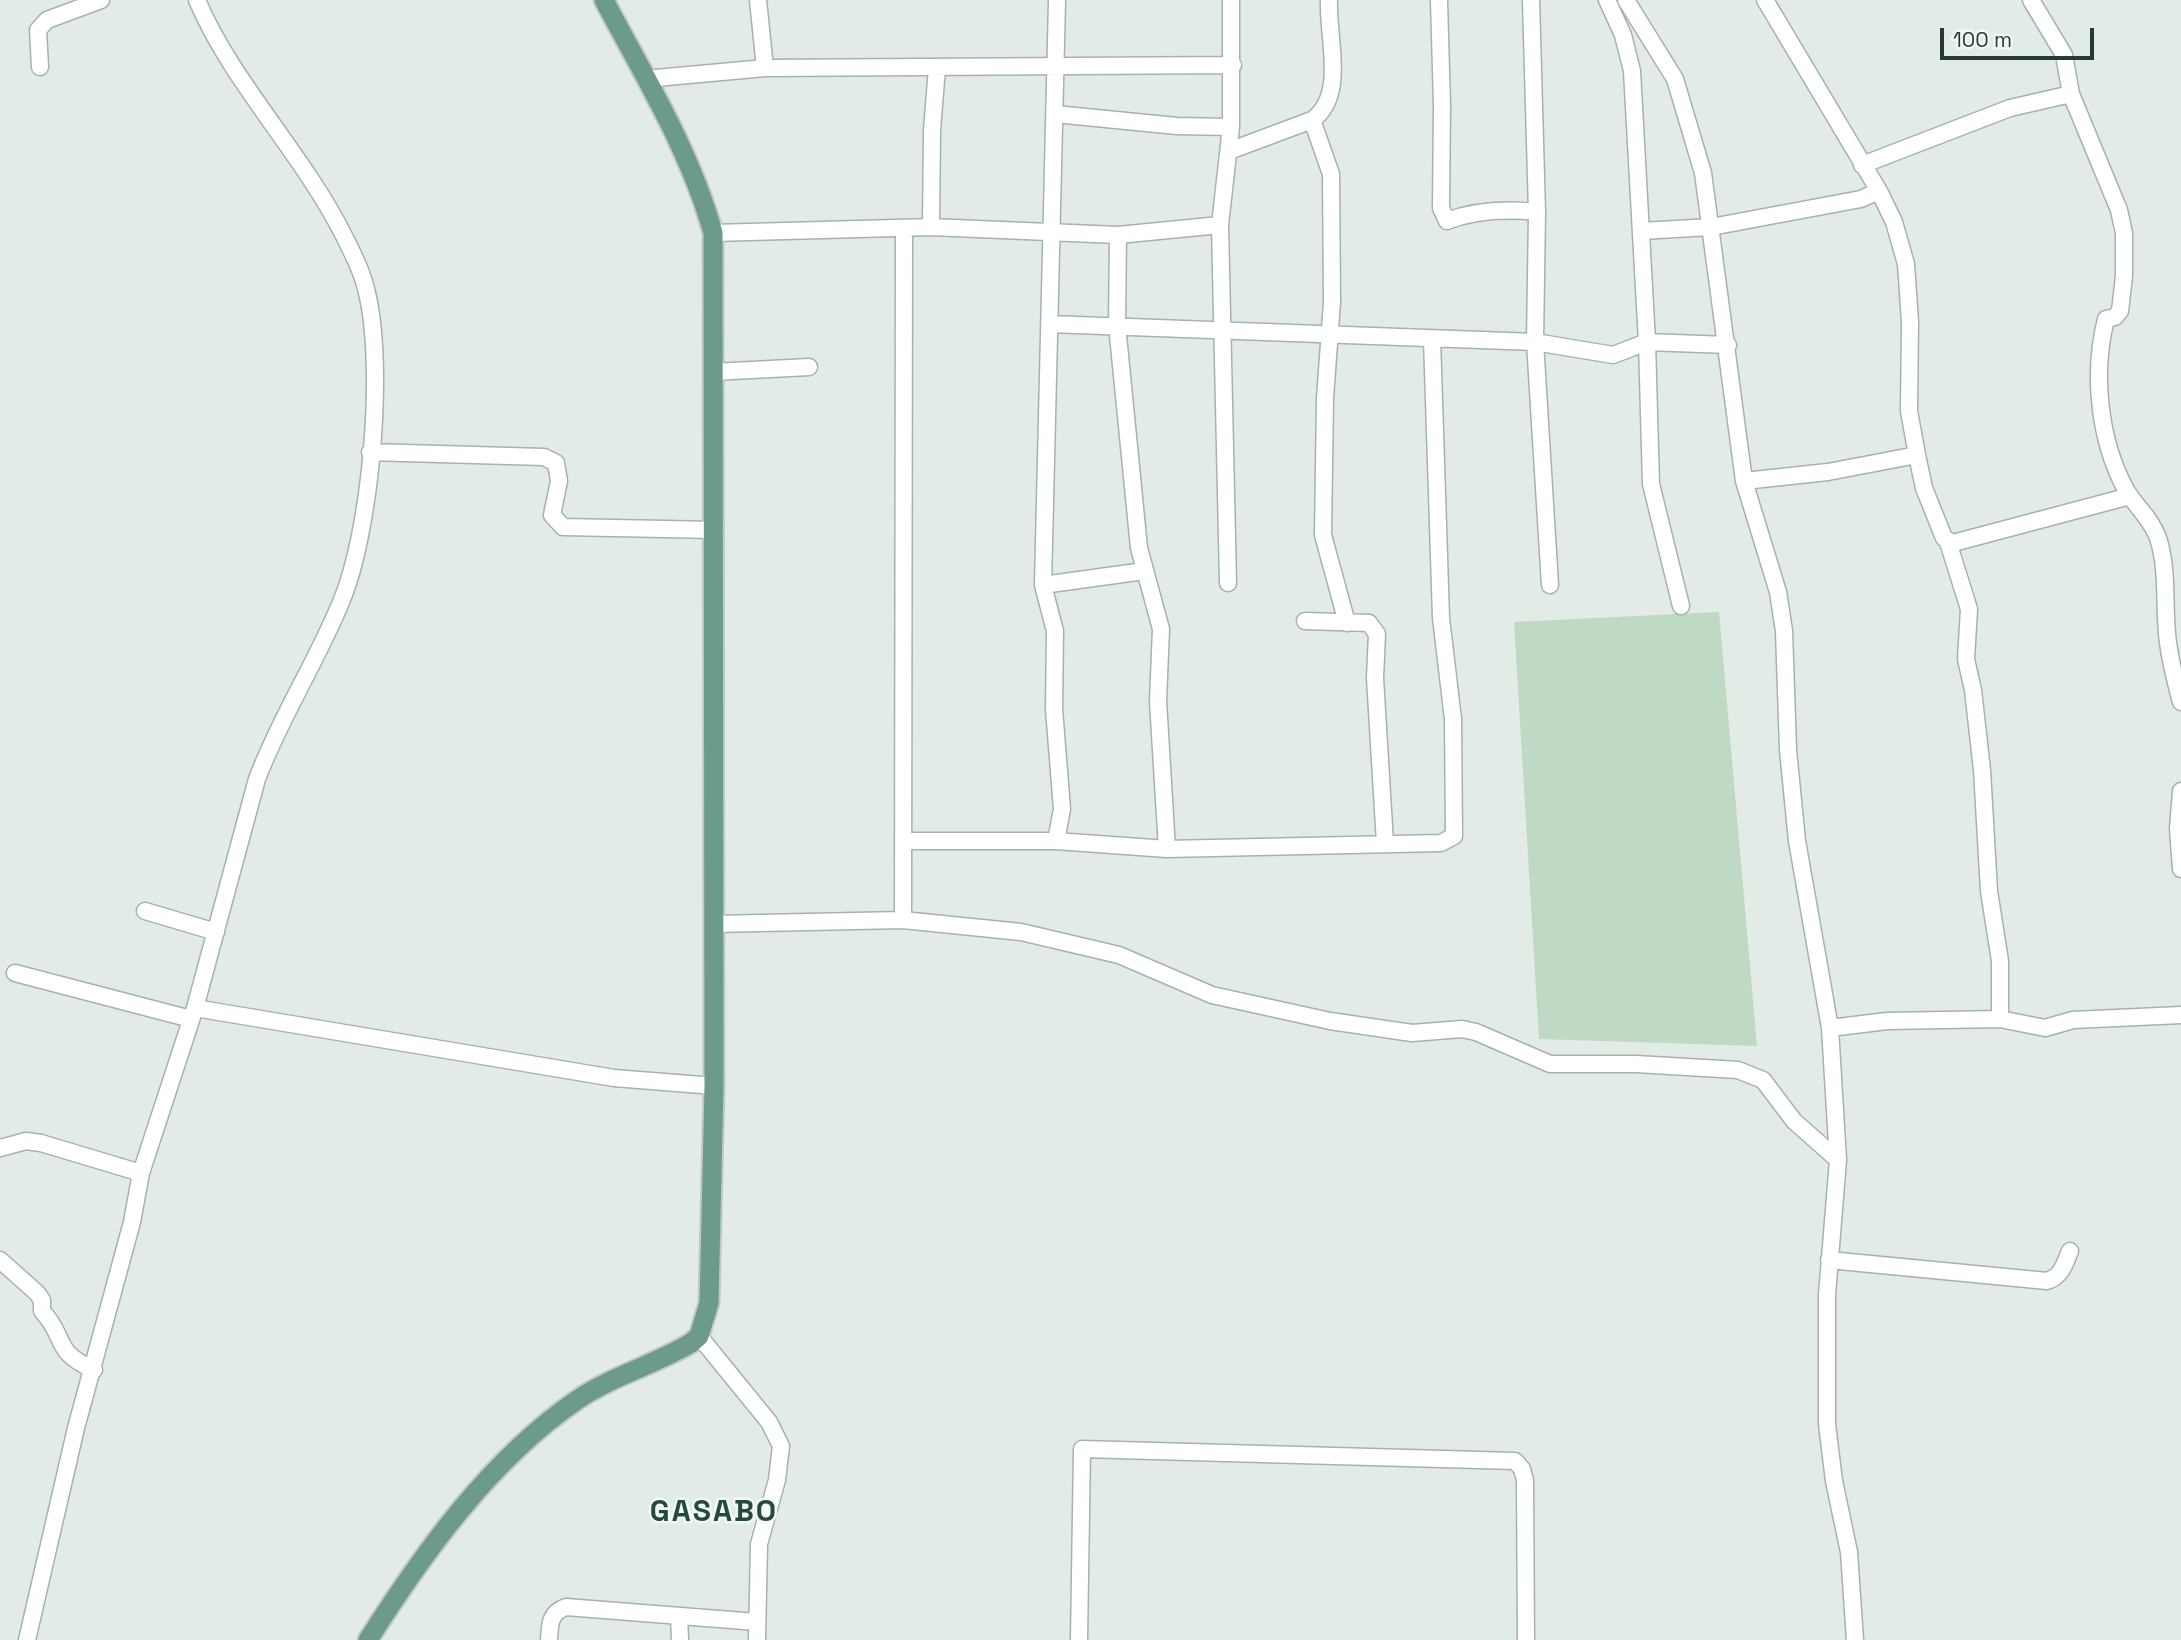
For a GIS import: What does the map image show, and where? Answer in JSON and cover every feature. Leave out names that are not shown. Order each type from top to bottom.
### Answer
[{"type":"main road","points":[[369,1640],[465,1504],[522,1446],[575,1401],[674,1353],[699,1336],[709,1303],[715,1086],[713,233],[701,191],[682,147],[604,0]]},
{"type":"street","points":[[40,67],[38,30],[41,25],[101,0]]},
{"type":"street","points":[[27,1640],[76,1428],[94,1370],[132,1222],[141,1173],[193,1014],[257,779],[269,749],[314,666],[356,560],[370,452],[374,353],[367,292],[356,261],[317,186],[221,46],[197,0]]},
{"type":"street","points":[[758,0],[765,68]]},
{"type":"street","points":[[1056,841],[1062,809],[1054,709],[1055,631],[1043,585],[1057,0]]},
{"type":"street","points":[[1228,583],[1220,225],[1231,127],[1231,0]]},
{"type":"street","points":[[1229,151],[1312,120],[1324,112],[1329,102],[1332,54],[1329,0]]},
{"type":"street","points":[[1439,0],[1441,208],[1444,218],[1447,221],[1458,217],[1513,210],[1537,212]]},
{"type":"street","points":[[1531,0],[1537,212],[1535,342],[1550,585]]},
{"type":"street","points":[[1607,0],[1623,35],[1632,71],[1647,342],[1651,484],[1681,606]]},
{"type":"street","points":[[1626,0],[1675,79],[1703,173],[1744,481],[1778,592],[1784,631],[1788,750],[1797,841],[1830,1028],[1838,1160],[1829,1260],[1827,1424],[1834,1480],[1849,1552],[1854,1640]]},
{"type":"street","points":[[1765,0],[1879,191],[1894,222],[1906,264],[1910,322],[1909,411],[1917,455],[1924,488],[1948,542],[1969,609],[1966,659],[1973,690],[1982,770],[1989,891],[2000,961],[2000,1019]]},
{"type":"street","points":[[2031,0],[2064,55],[2071,94],[2108,178],[2124,233],[2120,311],[2115,317],[2106,319],[2104,327],[2100,390],[2103,426],[2130,496],[2145,512],[2158,539],[2174,635],[2181,702]]},
{"type":"street","points":[[645,79],[765,68],[1233,65]]},
{"type":"street","points":[[931,227],[932,130],[937,68]]},
{"type":"street","points":[[1862,165],[2010,108],[2071,94]]},
{"type":"street","points":[[1055,114],[1177,126],[1231,127]]},
{"type":"street","points":[[1312,120],[1331,174],[1323,535],[1347,623]]},
{"type":"street","points":[[1641,231],[1711,227],[1821,208],[1879,191]]},
{"type":"street","points":[[713,233],[931,227],[1118,235],[1220,225]]},
{"type":"street","points":[[903,920],[904,228]]},
{"type":"street","points":[[1118,235],[1117,324],[1139,548],[1161,629],[1158,701],[1167,849]]},
{"type":"street","points":[[1049,324],[1117,324],[1535,342],[1613,355],[1647,342],[1728,345]]},
{"type":"street","points":[[903,841],[1056,841],[1167,849],[1441,843],[1454,836],[1453,719],[1441,618],[1432,339]]},
{"type":"street","points":[[713,372],[809,368]]},
{"type":"street","points":[[370,452],[544,457],[556,463],[559,481],[552,515],[563,527],[715,530]]},
{"type":"street","points":[[1744,481],[1828,472],[1917,455]]},
{"type":"street","points":[[1948,542],[1953,543],[2130,496]]},
{"type":"street","points":[[1043,585],[1144,571]]},
{"type":"street","points":[[1305,621],[1369,623],[1377,634],[1375,678],[1385,843]]},
{"type":"street","points":[[2181,791],[2178,829],[2181,869]]},
{"type":"street","points":[[145,911],[216,932]]},
{"type":"street","points":[[713,924],[903,920],[1021,932],[1142,963],[1212,995],[1330,1021],[1412,1033],[1462,1029],[1476,1032],[1550,1064],[1636,1064],[1738,1070],[1763,1080],[1803,1130],[1838,1160]]},
{"type":"street","points":[[15,973],[193,1014],[601,1076],[715,1086]]},
{"type":"street","points":[[1830,1028],[1887,1021],[2000,1019],[2045,1028],[2073,1020],[2181,1015]]},
{"type":"street","points":[[0,1148],[26,1142],[41,1143],[141,1173]]},
{"type":"street","points":[[1829,1260],[2047,1281],[2056,1278],[2070,1251]]},
{"type":"street","points":[[0,1260],[37,1293],[42,1311],[51,1321],[64,1351],[72,1360],[94,1370]]},
{"type":"street","points":[[699,1336],[769,1422],[781,1446],[777,1480],[759,1544],[757,1640]]},
{"type":"street","points":[[1079,1640],[1082,1449],[1515,1461],[1522,1469],[1525,1480],[1526,1640]]},
{"type":"street","points":[[549,1640],[551,1619],[557,1610],[566,1607],[757,1622]]},
{"type":"street","points":[[679,1616],[680,1640]]},
{"type":"green space","points":[[1719,612],[1757,1046],[1539,1039],[1514,622]]},
{"type":"district","name":"GASABO","points":[[714,1513]]}]
